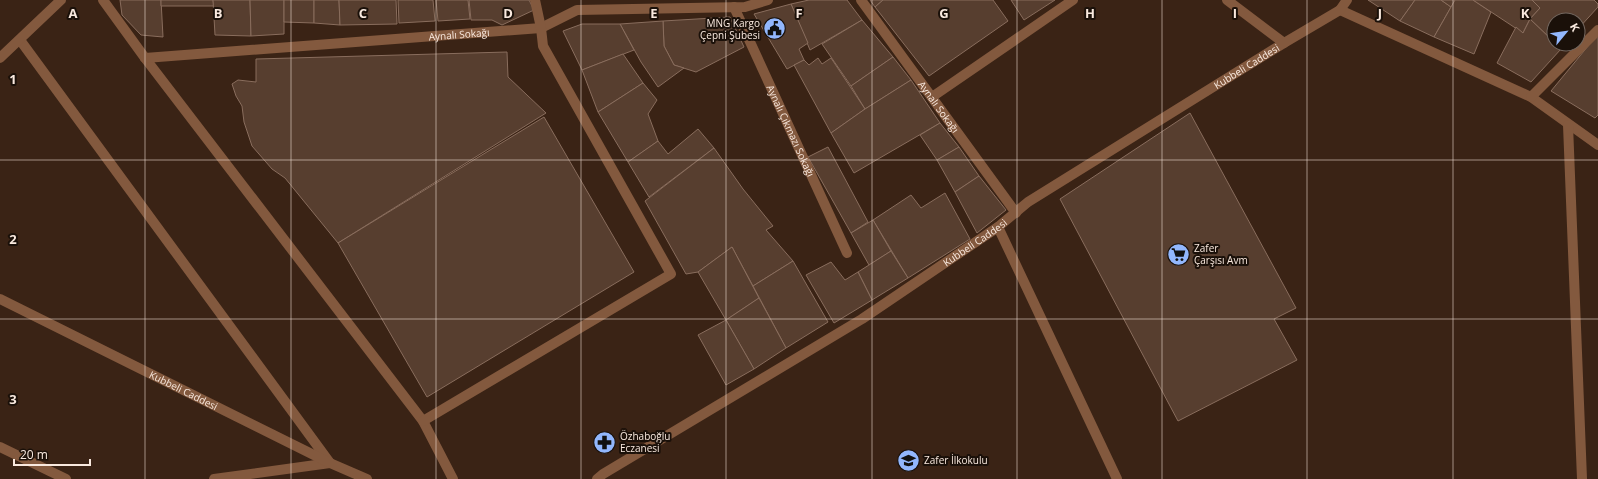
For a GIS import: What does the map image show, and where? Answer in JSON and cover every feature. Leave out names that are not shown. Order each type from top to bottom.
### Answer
[{"type":"street","points":[[0,58],[61,0]]},
{"type":"street","points":[[103,0],[145,58],[423,421],[453,479]]},
{"type":"street","points":[[423,421],[671,274],[543,46],[535,0]]},
{"type":"street","name":"Aynalı Sokağı","points":[[145,58],[541,28],[577,10],[745,7],[768,0]]},
{"type":"street","name":"Aynalı Sokağı","points":[[861,0],[1016,213]]},
{"type":"street","points":[[932,97],[1073,0]]},
{"type":"street","points":[[1227,0],[1284,43]]},
{"type":"street","name":"Kubbeli Caddesi","points":[[597,479],[862,319],[998,227],[1028,202],[1284,43],[1340,10],[1347,0]]},
{"type":"street","name":"Aynalı Çıkmazı Sokağı","points":[[734,7],[847,253]]},
{"type":"street","points":[[1340,10],[1531,97],[1598,146]]},
{"type":"street","points":[[1531,97],[1598,30]]},
{"type":"street","points":[[20,40],[330,463],[214,479]]},
{"type":"street","points":[[1568,124],[1582,479]]},
{"type":"street","points":[[998,227],[1117,479]]},
{"type":"street","name":"Kubbeli Caddesi","points":[[0,299],[330,463],[367,479]]},
{"type":"street","points":[[0,447],[66,479]]},
{"type":"building","points":[[120,0],[161,0],[163,37],[141,35],[122,15]]},
{"type":"building","points":[[161,0],[213,0],[214,6],[161,6]]},
{"type":"building","points":[[213,0],[250,0],[251,36],[215,35]]},
{"type":"building","points":[[250,0],[284,0],[284,34],[251,36]]},
{"type":"building","points":[[284,0],[314,0],[314,23],[284,22]]},
{"type":"building","points":[[314,0],[339,0],[340,25],[314,23]]},
{"type":"building","points":[[339,0],[396,0],[397,24],[340,25]]},
{"type":"building","points":[[398,0],[433,0],[435,21],[399,23]]},
{"type":"building","points":[[436,0],[468,0],[470,19],[438,21]]},
{"type":"building","points":[[469,0],[529,0],[534,10],[502,25],[492,20],[471,20]]},
{"type":"building","points":[[809,0],[847,0],[862,20],[810,50],[791,4]]},
{"type":"building","points":[[870,0],[883,0],[875,7]]},
{"type":"building","points":[[883,0],[993,0],[1008,21],[929,76],[875,7]]},
{"type":"building","points":[[1011,0],[1055,0],[1024,20]]},
{"type":"building","points":[[1368,0],[1415,0],[1400,21]]},
{"type":"building","points":[[1415,0],[1441,0],[1451,7],[1434,37],[1400,21]]},
{"type":"building","points":[[1441,0],[1455,0],[1451,7]]},
{"type":"building","points":[[1455,0],[1473,0],[1491,12],[1474,54],[1434,37]]},
{"type":"building","points":[[1473,0],[1532,0],[1540,8],[1530,19],[1523,33]]},
{"type":"building","points":[[1532,0],[1594,0],[1598,4],[1598,7],[1586,20],[1586,12],[1546,12],[1546,34],[1530,19],[1540,8]]},
{"type":"building","points":[[791,4],[808,43],[799,49],[804,60],[787,69],[754,14]]},
{"type":"building","points":[[730,17],[744,47],[696,72],[674,65],[664,46],[663,21]]},
{"type":"building","points":[[1530,19],[1546,34],[1546,52],[1558,52],[1531,82],[1497,63],[1516,27],[1523,33]]},
{"type":"building","points":[[862,20],[893,57],[851,86],[822,44]]},
{"type":"building","points":[[663,21],[664,46],[674,65],[684,68],[658,87],[641,62],[620,24]]},
{"type":"building","points":[[582,24],[620,24],[634,50],[582,70],[563,31]]},
{"type":"building","points":[[1598,34],[1598,115],[1595,118],[1551,91],[1583,52],[1586,52],[1586,49]]},
{"type":"building","points":[[507,52],[508,77],[546,113],[338,243],[285,178],[272,169],[252,146],[244,122],[242,106],[236,96],[232,84],[238,80],[256,82],[256,59]]},
{"type":"building","points":[[623,54],[643,83],[598,112],[582,70]]},
{"type":"building","points":[[893,57],[911,80],[865,109],[851,86]]},
{"type":"building","points":[[818,58],[822,64],[831,58],[865,109],[831,133],[794,65],[804,60],[809,65]]},
{"type":"building","points":[[911,80],[940,123],[854,173],[831,133],[865,109]]},
{"type":"building","points":[[643,83],[657,100],[648,114],[658,141],[628,162],[598,112]]},
{"type":"building","name":"Zafer Çarşısı Avm","points":[[1190,113],[1296,308],[1274,319],[1297,360],[1178,421],[1060,199]]},
{"type":"building","points":[[544,117],[634,272],[427,397],[338,243]]},
{"type":"building","points":[[940,123],[959,147],[937,160],[920,135]]},
{"type":"building","points":[[698,129],[714,148],[649,197],[628,162],[658,141],[668,154]]},
{"type":"building","points":[[828,147],[868,222],[851,233],[808,157]]},
{"type":"building","points":[[959,147],[979,176],[955,192],[937,160]]},
{"type":"building","points":[[714,148],[743,189],[773,226],[766,230],[793,261],[753,286],[732,247],[698,272],[686,274],[645,201]]},
{"type":"building","points":[[979,176],[1006,210],[977,233],[955,192]]},
{"type":"building","points":[[945,193],[970,239],[908,278],[873,220],[911,195],[921,208]]},
{"type":"building","points":[[873,220],[891,251],[869,265],[851,233]]},
{"type":"building","points":[[732,247],[759,298],[726,320],[698,272]]},
{"type":"building","points":[[891,251],[908,278],[872,300],[858,272]]},
{"type":"building","points":[[793,261],[828,322],[786,348],[753,286]]},
{"type":"building","points":[[831,262],[845,280],[858,272],[872,300],[834,323],[806,275]]},
{"type":"building","points":[[759,298],[786,348],[754,369],[726,320]]},
{"type":"building","points":[[726,320],[754,369],[726,385],[698,335]]},
{"type":"place","name":"MNG Kargo Çepni Şubesi","points":[[775,29]]},
{"type":"place","name":"Zafer Çarşısı Avm","points":[[1178,254]]},
{"type":"place","name":"Özhaboğlu Eczanesi","points":[[605,442]]},
{"type":"place","name":"Zafer İlkokulu","points":[[908,460]]}]
